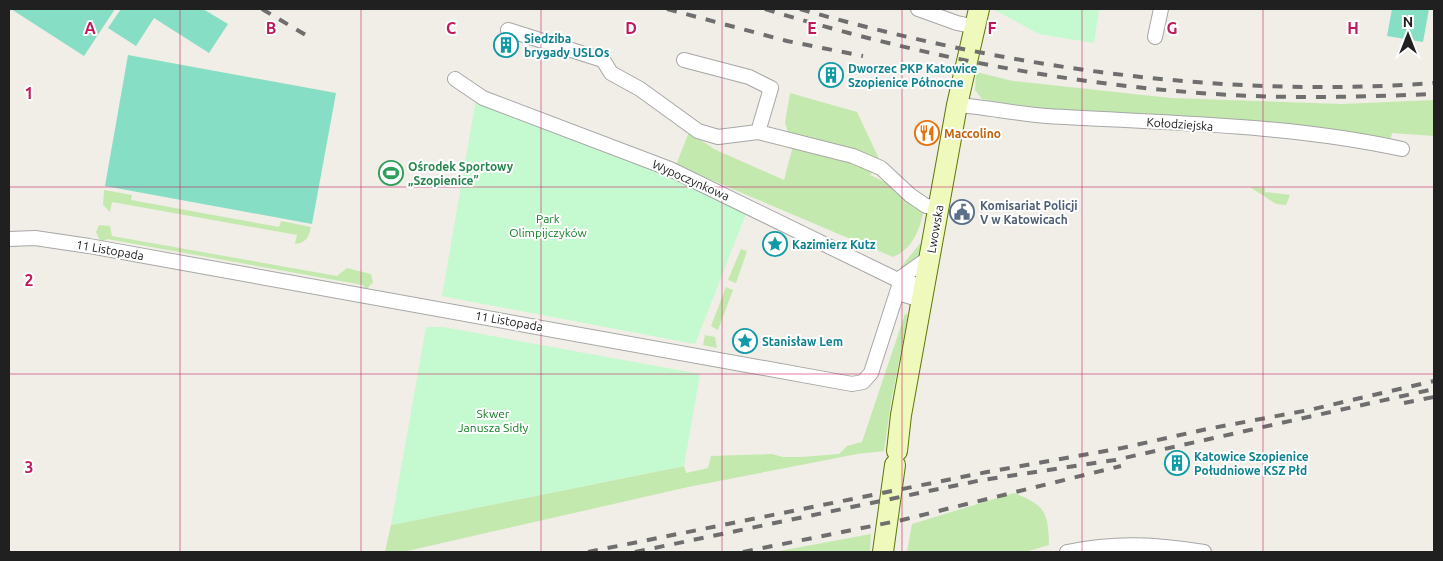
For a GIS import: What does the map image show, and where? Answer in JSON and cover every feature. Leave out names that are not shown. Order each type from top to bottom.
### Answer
[{"type":"street","points":[[918,9],[957,23],[977,18]]},
{"type":"street","points":[[1155,37],[1161,9]]},
{"type":"street","name":"Lwowska","points":[[882,552],[901,415],[957,105],[977,18]]},
{"type":"street","points":[[508,30],[603,60],[611,73],[640,89],[698,131],[718,137],[758,132],[820,146],[868,162],[880,168],[910,195],[926,206],[939,207]]},
{"type":"street","points":[[684,60],[749,77],[771,88],[758,132]]},
{"type":"street","name":"Wypoczynkowa","points":[[455,79],[483,98],[670,168],[902,283],[926,280]]},
{"type":"street","name":"Kołodziejska","points":[[957,105],[1031,115],[1238,128],[1350,138],[1402,149]]},
{"type":"street","name":"11 Listopada","points":[[9,239],[35,238],[89,246],[852,384],[863,382],[871,373],[902,283]]},
{"type":"street","points":[[902,283],[926,280]]},
{"type":"street","name":"Wypoczynkowa","points":[[902,283],[926,280]]},
{"type":"street","points":[[1067,552],[1116,545],[1161,545],[1204,552]]},
{"type":"green space","points":[[11,9],[115,9],[84,56]]},
{"type":"green space","points":[[121,9],[203,9],[228,24],[209,53],[154,18],[136,46],[108,28]]},
{"type":"green space","points":[[993,9],[1099,9],[1094,43],[1039,34]]},
{"type":"green space","points":[[1392,9],[1429,9],[1423,42],[1387,36]]},
{"type":"green space","points":[[128,55],[336,93],[312,224],[105,186]]},
{"type":"green space","points":[[976,72],[1013,81],[1171,98],[1342,104],[1434,100],[1434,136],[1392,133],[1391,138],[1373,137],[1043,109],[982,99],[975,90]]},
{"type":"green space","points":[[790,93],[857,112],[881,163],[870,175],[926,201],[917,233],[913,241],[901,253],[893,257],[676,165],[689,132],[714,149],[784,180],[793,146],[785,123]]},
{"type":"green space","name":"Park Olimpijczyków","points":[[476,99],[653,170],[746,214],[695,344],[442,296]]},
{"type":"green space","points":[[1250,187],[1265,188],[1265,192],[1290,195],[1286,205],[1276,204]]},
{"type":"green space","points":[[104,190],[132,195],[131,200],[279,227],[281,221],[311,227],[306,239],[295,244],[297,235],[112,202],[110,212],[103,205]]},
{"type":"green space","points":[[99,225],[110,226],[112,236],[337,276],[347,268],[371,274],[373,282],[366,290],[363,285],[107,239],[101,243],[96,232]]},
{"type":"green space","points":[[923,240],[917,259],[900,268]]},
{"type":"green space","points":[[741,249],[747,251],[736,283],[728,280]]},
{"type":"green space","points":[[726,287],[733,290],[718,330],[711,326]]},
{"type":"green space","points":[[905,314],[908,315],[891,402],[884,451],[857,454],[688,487],[403,552],[385,552],[391,525],[684,466],[686,473],[708,468],[711,456],[772,454],[783,457],[801,457],[839,454],[847,446],[862,442]]},
{"type":"green space","name":"Skwer Janusza Sidły","points":[[426,327],[443,327],[700,374],[684,466],[391,525]]},
{"type":"green space","points":[[705,335],[715,337],[717,348],[703,345]]},
{"type":"green space","points":[[1014,493],[1039,506],[1046,517],[1049,545],[1025,552],[907,552],[912,524]]},
{"type":"green space","points":[[871,534],[870,552],[774,552]]},
{"type":"railway","points":[[262,9],[309,37]]},
{"type":"railway","points":[[667,9],[787,41],[863,56]]},
{"type":"railway","points":[[765,9],[875,40],[931,53],[987,65],[1101,83],[1215,94],[1270,97],[1434,94]]},
{"type":"railway","points":[[800,9],[955,47],[1034,62],[1114,74],[1194,82],[1274,86],[1354,87],[1434,83]]},
{"type":"railway","points":[[588,552],[987,472],[1122,448],[1207,429],[1309,410],[1434,381]]},
{"type":"railway","points":[[635,552],[982,480],[1115,460],[1434,389]]},
{"type":"railway","points":[[1404,403],[1434,397]]},
{"type":"railway","points":[[743,552],[902,520],[1121,466]]},
{"type":"place","name":"Siedziba brygady USLOs","points":[[506,45]]},
{"type":"place","name":"Dworzec PKP Katowice Szopienice Północne","points":[[831,75]]},
{"type":"place","name":"Maccolino","points":[[927,133]]},
{"type":"place","name":"Ośrodek Sportowy „Szopienice”","points":[[391,173]]},
{"type":"place","name":"Komisariat Policji V w Katowicach","points":[[962,212]]},
{"type":"place","name":"Kazimierz Kutz","points":[[775,244]]},
{"type":"place","name":"Stanisław Lem","points":[[745,341]]},
{"type":"place","name":"Katowice Szopienice Południowe KSZ Płd","points":[[1177,463]]}]
